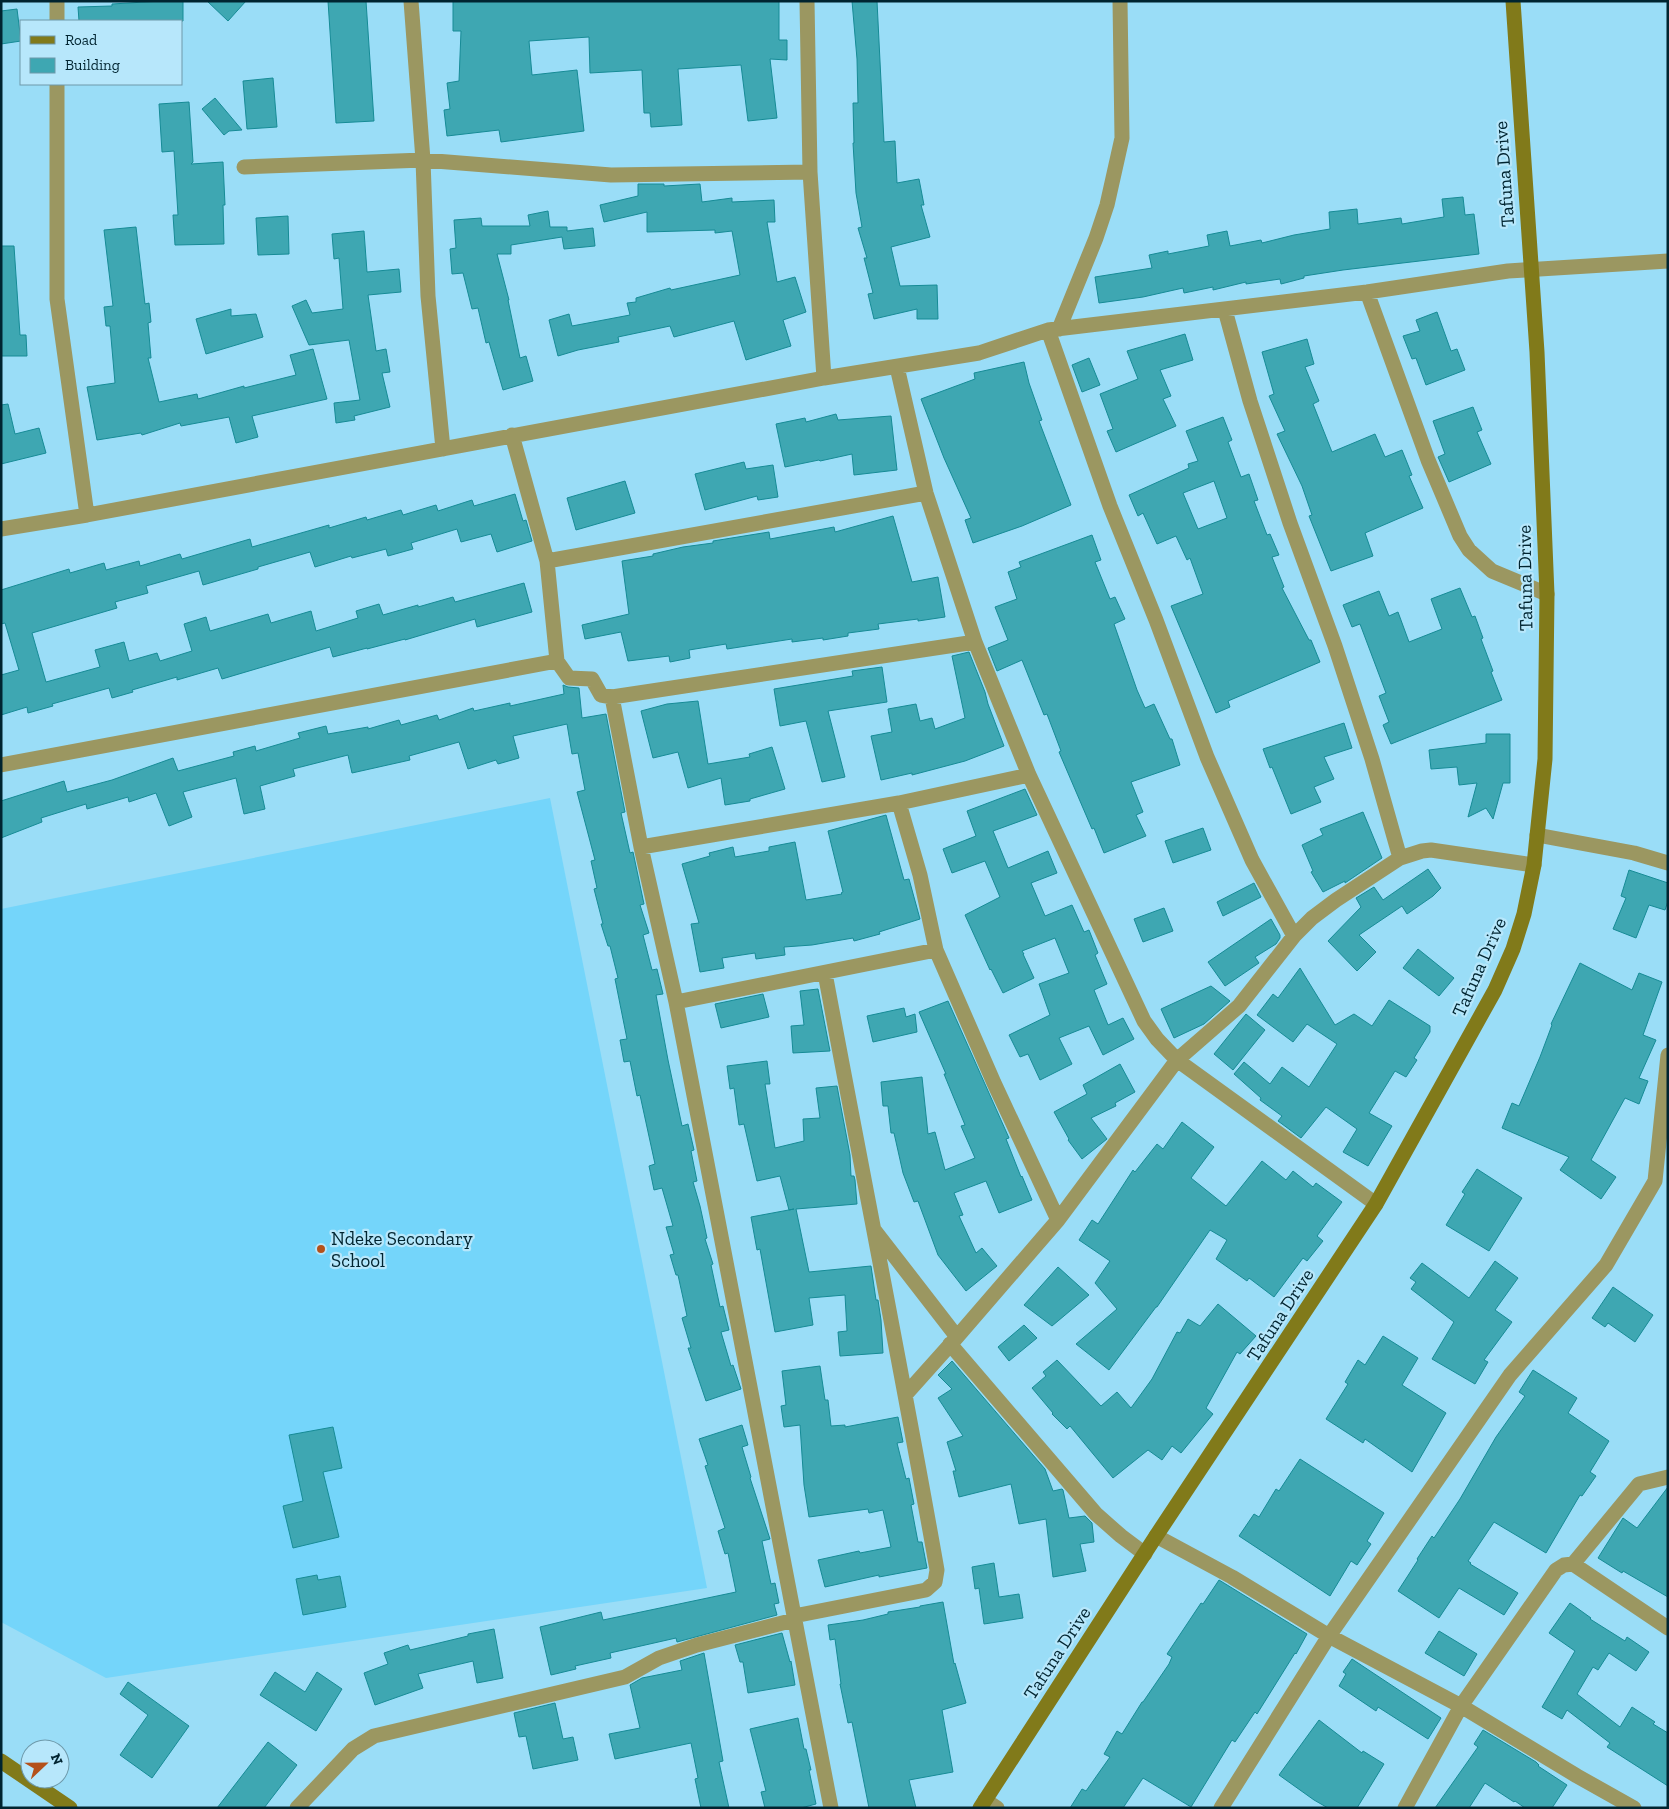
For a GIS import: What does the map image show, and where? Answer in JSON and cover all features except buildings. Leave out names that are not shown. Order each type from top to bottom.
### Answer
[{"type":"main road","name":"Tafuna Drive","points":[[987,1805],[1156,1536],[1376,1204],[1495,990],[1513,949],[1524,914],[1534,865],[1544,759],[1547,594],[1537,352],[1514,1]]},
{"type":"main road","points":[[1,1761],[70,1808]]},
{"type":"street","points":[[56,1],[57,20]]},
{"type":"street","points":[[411,1],[423,160],[428,296],[443,449]]},
{"type":"street","points":[[807,1],[810,172],[824,378]]},
{"type":"street","points":[[1120,1],[1122,138],[1104,214],[1096,238],[1053,330],[1110,506],[1156,620],[1207,757],[1252,860],[1294,936]]},
{"type":"street","points":[[57,85],[57,299],[87,515]]},
{"type":"street","points":[[244,167],[423,160],[611,175],[810,172]]},
{"type":"street","points":[[1,529],[87,515],[824,378],[979,353],[1053,330],[1367,292],[1531,268],[1668,261]]},
{"type":"street","points":[[1367,292],[1428,460],[1460,536],[1475,556],[1492,571],[1547,594]]},
{"type":"street","points":[[1225,310],[1250,401],[1290,522],[1335,646],[1372,759],[1400,858]]},
{"type":"street","points":[[896,367],[926,493],[975,642],[1029,775],[1144,1021],[1157,1039],[1177,1060],[1376,1204]]},
{"type":"street","points":[[512,435],[546,561],[557,662],[569,678],[592,679],[601,695],[612,697],[975,642]]},
{"type":"street","points":[[546,561],[926,493]]},
{"type":"street","points":[[1,765],[557,662]]},
{"type":"street","points":[[612,697],[641,848],[676,1002],[831,1808]]},
{"type":"street","points":[[641,848],[899,803],[1029,775]]},
{"type":"street","points":[[899,803],[920,875],[936,950],[994,1083],[1058,1220]]},
{"type":"street","points":[[1536,835],[1634,854],[1668,863]]},
{"type":"street","points":[[906,1394],[1058,1220],[1177,1060],[1239,1006],[1294,936],[1312,918],[1400,858],[1422,851],[1431,850],[1534,865]]},
{"type":"street","points":[[676,1002],[936,950]]},
{"type":"street","points":[[298,1808],[353,1749],[374,1736],[625,1677],[659,1658],[697,1645],[794,1618],[926,1590],[935,1582],[938,1570],[825,973]]},
{"type":"street","points":[[1221,1808],[1329,1636],[1510,1375],[1606,1265],[1655,1181],[1668,1055]]},
{"type":"street","points":[[873,1228],[954,1341],[1096,1514],[1145,1554]]},
{"type":"street","points":[[1405,1808],[1461,1706],[1556,1570],[1573,1564],[1639,1484],[1668,1477]]},
{"type":"street","points":[[1156,1536],[1232,1577],[1329,1636],[1461,1706],[1634,1808]]},
{"type":"street","points":[[1573,1564],[1668,1628]]},
{"type":"shaded area","name":"Ndeke Secondary School","points":[[550,798],[707,1588],[106,1678],[1,1622],[1,909]]},
{"type":"place","name":"Ndeke Secondary School","points":[[321,1249]]}]
